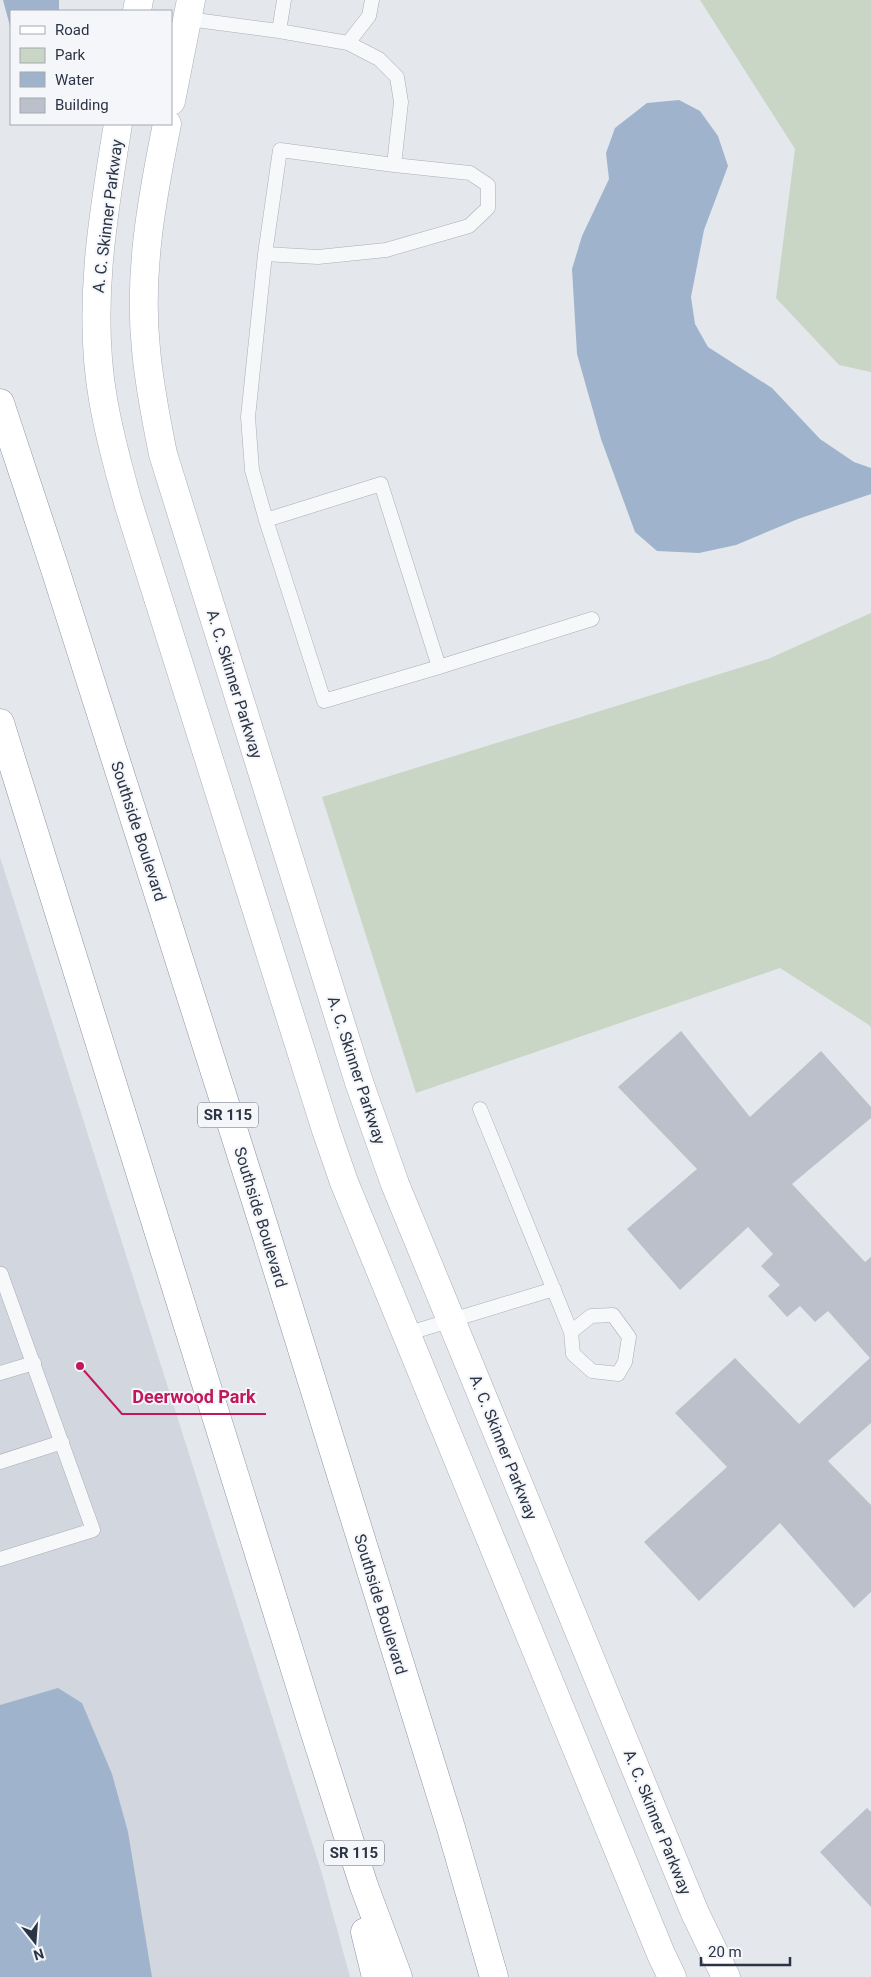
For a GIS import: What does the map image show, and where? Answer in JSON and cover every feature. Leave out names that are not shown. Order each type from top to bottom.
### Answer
[{"type":"main road","points":[[172,96],[189,10]]},
{"type":"main road","name":"A. C. Skinner Parkway","points":[[118,125],[101,237],[97,290],[97,346],[103,398],[129,506],[344,1182],[660,1954],[672,1977]]},
{"type":"main road","name":"A. C. Skinner Parkway","points":[[167,125],[153,194],[147,238],[144,291],[147,357],[152,399],[163,454],[359,1082],[395,1184],[695,1913],[726,1977]]},
{"type":"main road","name":"Southside Boulevard","points":[[0,403],[55,569],[250,1181],[451,1828],[494,1977]]},
{"type":"main road","name":"SR 115","points":[[0,723],[313,1727],[364,1886],[398,1977]]},
{"type":"main road","points":[[313,1727],[376,1977]]},
{"type":"main road","points":[[451,1828],[514,1977]]},
{"type":"lane","points":[[279,31],[284,0]]},
{"type":"lane","points":[[348,43],[369,16],[372,0]]},
{"type":"lane","points":[[189,10],[279,31],[348,43],[379,59],[397,77],[401,102],[394,164]]},
{"type":"lane","points":[[265,254],[318,257],[386,250],[469,226],[488,208],[488,185],[470,173],[280,150],[265,254],[248,417],[252,470],[266,520],[324,701],[592,619]]},
{"type":"lane","points":[[266,520],[381,484],[439,667]]},
{"type":"lane","points":[[480,1109],[572,1332],[573,1354],[592,1371],[618,1374],[626,1362],[629,1337],[613,1315],[591,1316],[572,1332]]},
{"type":"lane","points":[[0,1274],[34,1363],[93,1530],[0,1559]]},
{"type":"lane","points":[[406,1334],[554,1289]]},
{"type":"lane","points":[[0,1374],[34,1363]]},
{"type":"lane","points":[[0,1462],[62,1442]]},
{"type":"shaded area","points":[[0,857],[322,1874],[350,1977],[0,1977]]},
{"type":"green space","points":[[700,0],[871,0],[871,372],[839,365],[776,298],[795,149]]},
{"type":"green space","points":[[871,613],[871,1028],[780,968],[416,1093],[322,797],[768,659]]},
{"type":"water","points":[[3,0],[59,0],[59,10],[10,10],[10,26]]},
{"type":"water","points":[[679,100],[700,111],[718,136],[728,166],[704,230],[691,297],[695,324],[708,347],[772,388],[820,439],[854,462],[871,468],[871,494],[798,519],[736,545],[699,553],[657,551],[635,532],[601,439],[577,354],[572,269],[582,236],[609,179],[606,153],[615,128],[647,103]]},
{"type":"water","points":[[58,1688],[82,1703],[112,1774],[128,1832],[152,1977],[0,1977],[0,1705]]},
{"type":"building","points":[[681,1031],[750,1117],[821,1051],[871,1107],[871,1118],[792,1184],[865,1262],[871,1257],[871,1423],[828,1461],[871,1505],[871,1592],[854,1608],[780,1523],[699,1601],[644,1542],[727,1467],[675,1413],[735,1358],[799,1424],[870,1358],[828,1311],[815,1322],[800,1306],[787,1317],[768,1296],[780,1285],[761,1266],[773,1254],[748,1227],[680,1290],[627,1229],[697,1169],[618,1087]]},
{"type":"building","points":[[867,1808],[871,1812],[871,1907],[820,1852]]},
{"type":"place","name":"Deerwood Park","points":[[80,1366]]}]
